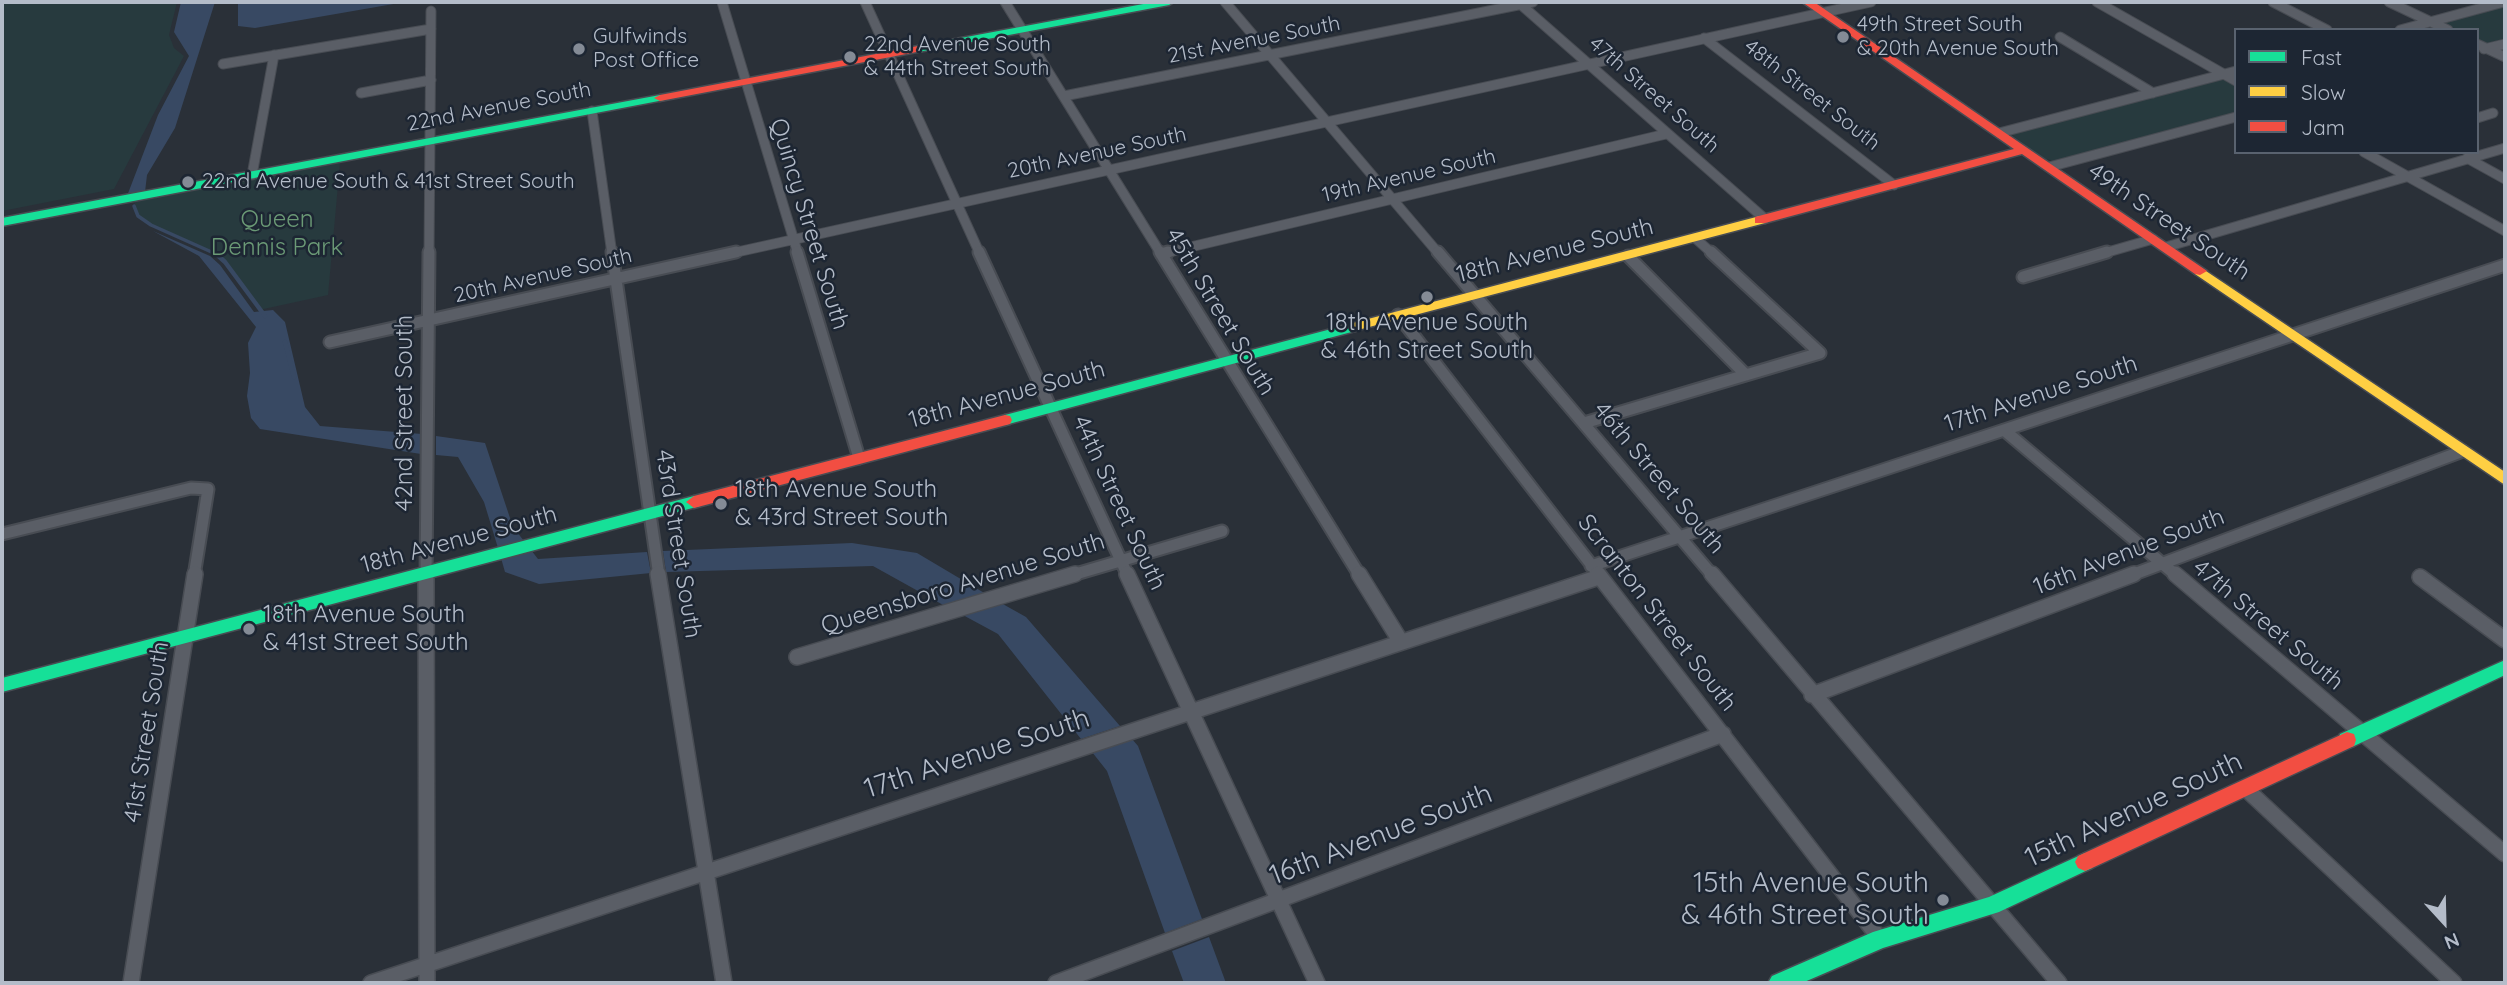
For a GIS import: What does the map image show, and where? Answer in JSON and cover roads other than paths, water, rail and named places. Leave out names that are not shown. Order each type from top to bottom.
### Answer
[{"type":"street","name":"Quincy Street South","points":[[722,2],[859,458]]},
{"type":"street","name":"44th Street South","points":[[865,2],[1049,407],[1317,983]]},
{"type":"street","name":"45th Street South","points":[[1005,2],[1224,360],[1401,642]]},
{"type":"street","name":"22nd Avenue South","points":[[2,222],[1169,2]]},
{"type":"street","name":"46th Street South","points":[[1225,2],[1683,537],[1812,695],[2059,983]]},
{"type":"street","name":"21st Avenue South","points":[[1064,96],[1533,2]]},
{"type":"street","name":"49th Street South","points":[[1807,2],[2505,480]]},
{"type":"street","name":"20th Avenue South","points":[[330,342],[1871,2]]},
{"type":"street","points":[[2097,2],[2234,80]]},
{"type":"street","points":[[2273,2],[2322,28]]},
{"type":"street","points":[[2389,2],[2444,28]]},
{"type":"street","points":[[2408,28],[2504,2]]},
{"type":"street","name":"47th Street South","points":[[1519,3],[1585,64],[1765,219]]},
{"type":"street","name":"42nd Street South","points":[[426,983],[426,573],[431,11]]},
{"type":"street","points":[[223,64],[431,29]]},
{"type":"street","points":[[2060,37],[2153,93]]},
{"type":"street","name":"48th Street South","points":[[1704,38],[1894,185]]},
{"type":"street","points":[[2479,50],[2505,44]]},
{"type":"street","points":[[2479,45],[2505,57]]},
{"type":"street","points":[[252,175],[274,55]]},
{"type":"street","points":[[1998,133],[2234,72]]},
{"type":"street","points":[[361,93],[431,80]]},
{"type":"street","name":"43rd Street South","points":[[592,111],[650,514],[724,983]]},
{"type":"street","points":[[2479,117],[2493,113]]},
{"type":"street","points":[[2049,167],[2234,118]]},
{"type":"street","name":"19th Avenue South","points":[[1161,254],[1666,134]]},
{"type":"street","points":[[2023,277],[2160,243],[2505,148]]},
{"type":"street","name":"18th Avenue South","points":[[2,685],[2024,150]]},
{"type":"street","points":[[2368,154],[2505,232]]},
{"type":"street","points":[[2467,158],[2505,179]]},
{"type":"street","points":[[1584,423],[1821,353],[1695,238]]},
{"type":"street","points":[[1628,256],[1746,375]]},
{"type":"street","name":"17th Avenue South","points":[[371,983],[1401,642],[1683,537],[2505,265]]},
{"type":"street","name":"Scranton Street South","points":[[1398,315],[1880,939]]},
{"type":"street","name":"47th Street South","points":[[2004,430],[2160,565],[2505,854]]},
{"type":"street","name":"16th Avenue South","points":[[1812,695],[2463,451]]},
{"type":"street","name":"41st Street South","points":[[2,534],[191,488],[208,489],[131,983]]},
{"type":"street","name":"Queensboro Avenue South","points":[[797,657],[1222,531]]},
{"type":"street","points":[[2420,577],[2505,640]]},
{"type":"street","name":"15th Avenue South","points":[[1779,983],[1880,939],[1992,905],[2505,667]]},
{"type":"street","name":"16th Avenue South","points":[[1056,983],[1723,734]]},
{"type":"street","points":[[2245,788],[2454,983]]},
{"type":"water","points":[[181,2],[215,2],[175,128],[147,175],[145,192],[127,196],[158,115],[189,56],[174,32]]},
{"type":"water","points":[[238,2],[405,2],[255,28],[238,26]]},
{"type":"water","points":[[153,231],[210,256],[220,265],[254,312],[273,310],[285,322],[305,407],[320,426],[422,434],[421,454],[260,429],[251,418],[247,396],[250,373],[248,343],[256,327],[199,256]]},
{"type":"water","points":[[436,436],[485,443],[513,527],[524,541],[498,548],[484,502],[458,457],[436,455]]},
{"type":"water","points":[[852,543],[917,553],[986,594],[945,606],[873,566],[666,572],[663,551]]},
{"type":"water","points":[[531,550],[538,559],[647,552],[651,573],[539,584],[505,572],[501,558]]},
{"type":"water","points":[[1001,603],[1026,617],[1120,726],[1081,739],[998,634],[961,614]]},
{"type":"water","points":[[1132,739],[1138,746],[1202,919],[1165,933],[1107,771],[1092,752]]},
{"type":"water","points":[[1209,937],[1226,983],[1184,983],[1172,951]]},
{"type":"waterway","points":[[134,206],[138,216],[151,225],[216,254]]},
{"type":"waterway","points":[[214,252],[225,262],[265,316]]},
{"type":"waterway","points":[[285,342],[294,377]]},
{"type":"place","name":"49th Street South & 20th Avenue South","points":[[1843,37]]},
{"type":"place","name":"Gulfwinds Post Office","points":[[579,49]]},
{"type":"place","name":"22nd Avenue South & 44th Street South","points":[[850,57]]},
{"type":"place","name":"22nd Avenue South & 41st Street South","points":[[188,182]]},
{"type":"place","name":"18th Avenue South & 46th Street South","points":[[1427,297]]},
{"type":"place","name":"18th Avenue South & 43rd Street South","points":[[721,504]]},
{"type":"place","name":"18th Avenue South & 41st Street South","points":[[249,629]]},
{"type":"place","name":"15th Avenue South & 46th Street South","points":[[1943,900]]},
{"type":"park label","name":"Queen Dennis Park","points":[[277,234]]}]
